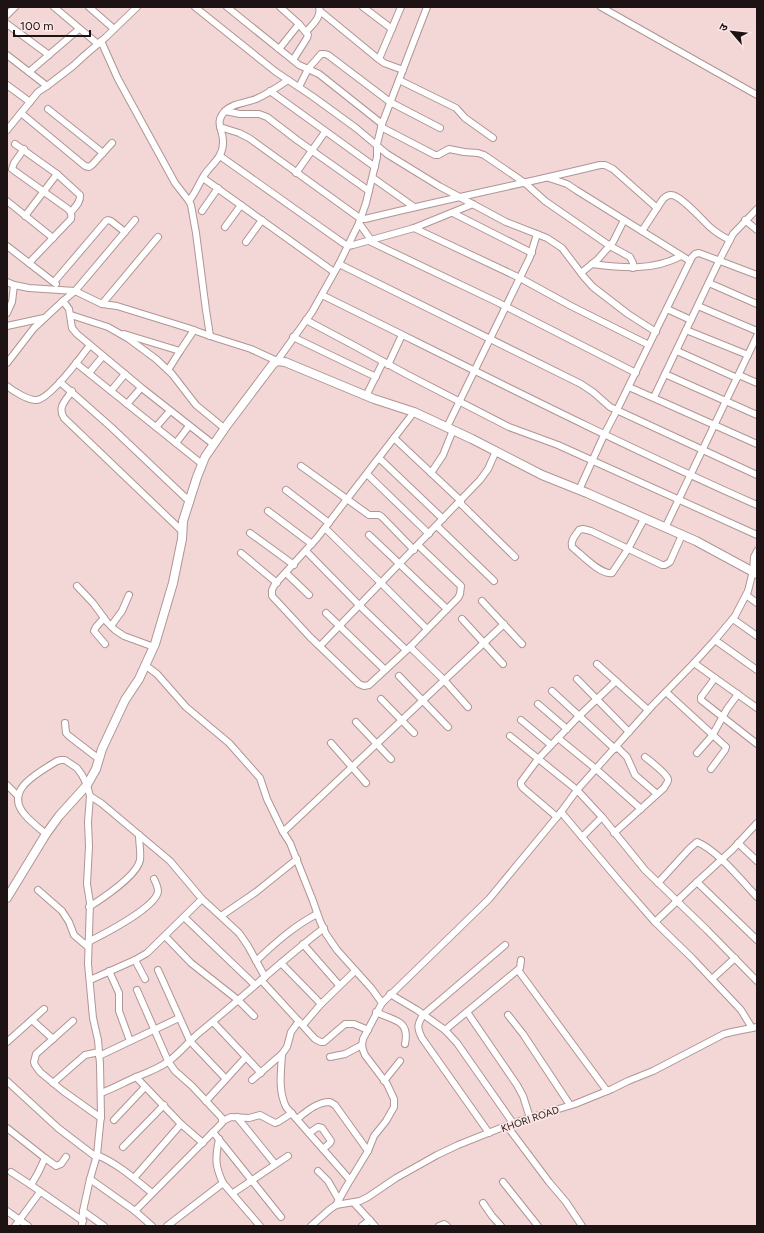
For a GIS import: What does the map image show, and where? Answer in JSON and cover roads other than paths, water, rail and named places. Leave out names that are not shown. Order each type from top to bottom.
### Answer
[{"type":"street","points":[[7,14],[15,7]]},
{"type":"street","points":[[54,7],[100,43],[175,183],[191,205],[210,336]]},
{"type":"street","points":[[89,7],[114,29]]},
{"type":"street","points":[[8,127],[38,92],[73,66],[100,43],[137,7]]},
{"type":"street","points":[[195,7],[211,22],[288,80],[356,128],[377,147],[439,186],[513,226],[547,238],[562,248],[581,273],[594,286],[628,314],[656,332]]},
{"type":"street","points":[[227,7],[299,65],[319,74],[382,126],[435,155],[449,149],[484,155],[525,183],[537,195],[610,246],[630,257],[634,262],[633,268]]},
{"type":"street","points":[[280,7],[299,24],[308,35],[293,60]]},
{"type":"street","points":[[363,7],[392,29]]},
{"type":"street","points":[[379,59],[402,7]]},
{"type":"street","points":[[7,898],[46,834],[59,816],[87,785],[96,769],[102,749],[125,700],[139,679],[154,647],[173,583],[182,539],[183,521],[205,457],[224,428],[273,364],[277,361],[322,296],[360,221],[378,157],[377,147],[382,126],[427,7]]},
{"type":"street","points":[[601,7],[757,94]]},
{"type":"street","points":[[306,32],[319,15],[320,9]]},
{"type":"street","points":[[320,9],[384,63],[403,70]]},
{"type":"street","points":[[7,24],[49,55]]},
{"type":"street","points":[[279,49],[299,24]]},
{"type":"street","points":[[29,72],[79,28]]},
{"type":"street","points":[[299,87],[308,69],[321,54],[325,54],[390,102],[440,128]]},
{"type":"street","points":[[7,55],[47,86]]},
{"type":"street","points":[[189,201],[203,178],[220,156],[224,143],[219,122],[225,111],[230,107],[255,99],[288,80]]},
{"type":"street","points":[[399,80],[456,108],[465,118],[493,138]]},
{"type":"street","points":[[7,85],[30,102]]},
{"type":"street","points":[[270,91],[375,167]]},
{"type":"street","points":[[48,109],[103,153]]},
{"type":"street","points":[[225,111],[240,114],[259,114],[267,117],[369,191]]},
{"type":"street","points":[[21,113],[89,167],[112,143]]},
{"type":"street","points":[[220,127],[249,138],[360,221],[370,241],[506,307],[636,373]]},
{"type":"street","points":[[296,173],[326,132]]},
{"type":"street","points":[[15,144],[57,174],[80,195],[79,202],[71,212],[71,219],[29,263]]},
{"type":"street","points":[[24,150],[14,163],[12,169],[71,212]]},
{"type":"street","points":[[220,156],[348,246],[414,228],[473,204]]},
{"type":"street","points":[[360,221],[414,207],[462,198],[600,165],[605,165],[613,169],[657,208]]},
{"type":"street","points":[[25,216],[57,174]]},
{"type":"street","points":[[203,178],[334,272]]},
{"type":"street","points":[[373,178],[414,207]]},
{"type":"street","points":[[548,178],[567,184],[690,261]]},
{"type":"street","points":[[202,211],[218,188]]},
{"type":"street","points":[[642,231],[666,196],[674,195],[698,214],[712,229],[730,240]]},
{"type":"street","points":[[7,201],[53,238]]},
{"type":"street","points":[[225,227],[241,205]]},
{"type":"street","points":[[654,398],[730,240],[736,229],[757,208]]},
{"type":"street","points":[[453,213],[532,252]]},
{"type":"street","points":[[7,363],[34,328],[75,292],[135,220]]},
{"type":"street","points":[[246,242],[262,220]]},
{"type":"street","points":[[581,273],[610,246],[624,220]]},
{"type":"street","points":[[745,220],[757,230]]},
{"type":"street","points":[[54,282],[106,221],[111,221],[125,232]]},
{"type":"street","points":[[414,228],[520,278],[571,306],[650,345]]},
{"type":"street","points":[[431,473],[443,455],[459,402],[520,278],[532,252],[537,234]]},
{"type":"street","points":[[102,304],[158,237]]},
{"type":"street","points":[[7,246],[63,290]]},
{"type":"street","points":[[579,490],[604,435],[650,345],[690,261],[695,254],[699,253],[757,275]]},
{"type":"street","points":[[592,264],[633,268],[651,266],[671,261],[681,256]]},
{"type":"street","points":[[339,264],[581,384],[593,392],[604,403],[617,410],[757,475]]},
{"type":"street","points":[[7,282],[29,288],[75,292],[102,304],[132,310],[251,349],[277,361],[282,360],[366,396],[414,412],[450,428],[542,475],[696,541],[755,572]]},
{"type":"street","points":[[709,283],[757,304]]},
{"type":"street","points":[[7,313],[12,302],[14,285]]},
{"type":"street","points":[[322,296],[604,435],[757,505]]},
{"type":"street","points":[[63,301],[71,314],[72,328],[74,332],[141,388],[213,444]]},
{"type":"street","points":[[698,306],[757,331]]},
{"type":"street","points":[[667,309],[691,320]]},
{"type":"street","points":[[71,314],[108,327],[156,359],[172,374],[196,405],[224,428]]},
{"type":"street","points":[[7,326],[44,318]]},
{"type":"street","points":[[306,320],[509,427],[558,445],[757,535]]},
{"type":"street","points":[[168,370],[194,330]]},
{"type":"street","points":[[686,330],[752,352]]},
{"type":"street","points":[[117,332],[180,351]]},
{"type":"street","points":[[366,396],[402,335]]},
{"type":"street","points":[[665,528],[726,401],[752,352],[757,336]]},
{"type":"street","points":[[293,338],[376,377]]},
{"type":"street","points":[[7,386],[33,400],[42,399],[48,395],[60,382],[90,345]]},
{"type":"street","points":[[677,351],[738,377],[757,383]]},
{"type":"street","points":[[89,373],[103,356]]},
{"type":"street","points":[[76,363],[202,464]]},
{"type":"street","points":[[111,391],[125,374]]},
{"type":"street","points":[[665,374],[757,414]]},
{"type":"street","points":[[60,382],[190,502]]},
{"type":"street","points":[[629,387],[757,444]]},
{"type":"street","points":[[127,404],[141,388]]},
{"type":"street","points":[[72,392],[60,409],[64,418],[183,532]]},
{"type":"street","points":[[156,427],[170,411]]},
{"type":"street","points":[[300,466],[348,499],[369,515],[379,515],[382,517],[460,586],[461,590],[458,598],[408,649],[369,685],[364,686],[359,684],[320,646],[272,596],[272,590],[277,582],[312,544],[348,499],[414,412]]},
{"type":"street","points":[[176,443],[189,426]]},
{"type":"street","points":[[394,438],[515,556]]},
{"type":"street","points":[[320,646],[480,480],[488,469],[496,451]]},
{"type":"street","points":[[379,458],[443,519]]},
{"type":"street","points":[[367,474],[429,534]]},
{"type":"street","points":[[286,490],[327,525],[427,630]]},
{"type":"street","points":[[268,511],[312,544]]},
{"type":"street","points":[[644,519],[628,549],[616,570],[612,573],[602,570],[572,547],[574,537],[580,530],[583,529],[591,531],[628,549],[662,565],[668,565],[672,560],[682,535]]},
{"type":"street","points":[[437,526],[494,581]]},
{"type":"street","points":[[250,533],[294,565]]},
{"type":"street","points":[[368,535],[447,609]]},
{"type":"street","points":[[306,551],[359,605],[444,680],[468,707]]},
{"type":"street","points":[[338,1202],[368,1151],[374,1136],[386,1121],[394,1107],[394,1099],[384,1081],[365,1055],[362,1045],[363,1039],[382,1002],[489,899],[559,815],[577,790],[616,748],[648,710],[694,663],[733,619],[746,595],[755,572],[754,557],[757,551]]},
{"type":"street","points":[[241,553],[277,582]]},
{"type":"street","points":[[286,573],[309,596]]},
{"type":"street","points":[[77,586],[111,626],[124,636],[154,647]]},
{"type":"street","points":[[111,626],[122,611],[129,595]]},
{"type":"street","points":[[746,595],[757,603]]},
{"type":"street","points":[[482,601],[522,644]]},
{"type":"street","points":[[326,612],[386,670]]},
{"type":"street","points":[[104,618],[96,626],[94,631],[105,644]]},
{"type":"street","points":[[462,619],[503,664]]},
{"type":"street","points":[[733,619],[757,636]]},
{"type":"street","points":[[283,832],[504,624]]},
{"type":"street","points":[[715,640],[757,670]]},
{"type":"street","points":[[694,663],[757,708]]},
{"type":"street","points":[[597,664],[648,710]]},
{"type":"street","points":[[145,665],[157,674],[186,707],[229,743],[260,778],[267,799],[297,859],[317,914],[324,928],[337,950],[382,1002]]},
{"type":"street","points":[[399,676],[448,727]]},
{"type":"street","points":[[715,678],[700,700],[757,744]]},
{"type":"street","points":[[577,679],[596,700],[630,732]]},
{"type":"street","points":[[616,681],[538,759],[521,782],[521,785],[559,815],[582,837],[655,922],[742,1010],[754,1028]]},
{"type":"street","points":[[552,691],[627,757],[634,775],[657,794]]},
{"type":"street","points":[[666,692],[712,736],[726,747],[711,769]]},
{"type":"street","points":[[698,753],[712,736],[738,694]]},
{"type":"street","points":[[381,699],[414,733]]},
{"type":"street","points":[[538,704],[567,729]]},
{"type":"street","points":[[522,720],[551,745]]},
{"type":"street","points":[[356,722],[391,759]]},
{"type":"street","points":[[66,724],[66,732],[69,736],[99,759]]},
{"type":"street","points":[[510,736],[577,790],[602,817],[645,870],[757,981]]},
{"type":"street","points":[[558,738],[641,808]]},
{"type":"street","points":[[330,743],[366,783]]},
{"type":"street","points":[[614,833],[667,783],[668,779],[664,774],[645,757]]},
{"type":"street","points":[[46,834],[25,816],[20,808],[18,796],[27,782],[57,761],[61,760],[77,768],[87,785],[90,796],[88,822],[90,846],[87,884],[89,907],[88,945],[93,1018],[98,1040],[101,1118],[97,1156],[83,1211],[83,1223]]},
{"type":"street","points":[[7,785],[18,796]]},
{"type":"street","points":[[90,796],[101,803],[170,861],[202,898],[244,939],[256,961],[263,979],[315,1039],[324,1042],[345,1024],[354,1024],[368,1030]]},
{"type":"street","points":[[582,837],[602,817]]},
{"type":"street","points":[[655,922],[757,823]]},
{"type":"street","points":[[89,907],[113,891],[137,867],[140,858],[139,835]]},
{"type":"street","points":[[658,883],[689,849],[698,842],[721,859],[757,897]]},
{"type":"street","points":[[738,843],[757,861]]},
{"type":"street","points":[[221,916],[256,892],[297,859]]},
{"type":"street","points":[[88,945],[127,922],[151,902],[157,896],[158,892],[158,887],[154,880]]},
{"type":"street","points":[[697,882],[757,940]]},
{"type":"street","points":[[38,890],[62,911],[69,922],[74,935],[88,945]]},
{"type":"street","points":[[90,980],[147,953],[202,898]]},
{"type":"street","points":[[256,961],[290,930],[317,914]]},
{"type":"street","points":[[184,917],[255,984]]},
{"type":"street","points":[[100,1093],[153,1070],[168,1061],[180,1052],[190,1041],[255,984],[324,928]]},
{"type":"street","points":[[165,936],[192,963],[238,1000],[254,1016]]},
{"type":"street","points":[[304,944],[339,985]]},
{"type":"street","points":[[489,1133],[422,1038],[418,1029],[423,1015],[505,945]]},
{"type":"street","points":[[712,979],[735,958]]},
{"type":"street","points":[[135,960],[145,979]]},
{"type":"street","points":[[445,1030],[518,970],[521,965],[521,960]]},
{"type":"street","points":[[281,963],[321,1004]]},
{"type":"street","points":[[158,970],[190,1041],[226,1079]]},
{"type":"street","points":[[518,970],[607,1091]]},
{"type":"street","points":[[752,975],[757,970]]},
{"type":"street","points":[[109,971],[118,993],[119,1011],[130,1041]]},
{"type":"street","points":[[252,1080],[282,1054],[287,1047],[291,1032],[355,971]]},
{"type":"street","points":[[137,990],[168,1061],[175,1071],[192,1086],[222,1118],[223,1121]]},
{"type":"street","points":[[390,994],[445,1030],[457,1043],[549,1182],[566,1202],[582,1226]]},
{"type":"street","points":[[7,1042],[44,1009]]},
{"type":"street","points":[[376,1012],[401,1023],[407,1034],[405,1044]]},
{"type":"street","points":[[467,1012],[517,1085],[530,1118]]},
{"type":"street","points":[[508,1015],[523,1034],[570,1105]]},
{"type":"street","points":[[53,1083],[85,1055],[99,1054],[179,1018]]},
{"type":"street","points":[[32,1020],[53,1039]]},
{"type":"street","points":[[73,1021],[36,1054],[34,1066],[53,1083],[101,1118]]},
{"type":"street","points":[[213,1022],[261,1073]]},
{"type":"street","name":"KHORI ROAD","points":[[311,1226],[338,1202],[354,1202],[368,1197],[396,1178],[458,1145],[510,1124],[570,1105],[607,1091],[653,1071],[724,1034],[754,1028]]},
{"type":"street","points":[[330,1057],[345,1054],[362,1045]]},
{"type":"street","points":[[282,1054],[280,1090],[286,1107],[350,1180]]},
{"type":"street","points":[[206,1101],[246,1057]]},
{"type":"street","points":[[384,1081],[400,1061]]},
{"type":"street","points":[[136,1077],[182,1124],[203,1143]]},
{"type":"street","points":[[7,1081],[58,1128],[97,1156],[113,1163],[152,1193]]},
{"type":"street","points":[[114,1120],[145,1087]]},
{"type":"street","points":[[297,1119],[318,1104],[330,1102],[335,1106],[368,1151]]},
{"type":"street","points":[[123,1147],[164,1105]]},
{"type":"street","points":[[135,1211],[214,1132],[223,1121],[231,1117],[249,1118],[260,1115],[275,1123],[292,1113]]},
{"type":"street","points":[[237,1117],[275,1164]]},
{"type":"street","points":[[134,1178],[182,1124]]},
{"type":"street","points":[[309,1133],[318,1127],[322,1128],[331,1141],[323,1149]]},
{"type":"street","points":[[7,1128],[56,1166],[61,1164],[66,1157]]},
{"type":"street","points":[[214,1132],[281,1217]]},
{"type":"street","points":[[219,1139],[216,1163],[223,1184],[233,1193],[260,1226]]},
{"type":"street","points":[[233,1193],[288,1156]]},
{"type":"street","points":[[30,1185],[38,1173],[44,1158]]},
{"type":"street","points":[[318,1171],[328,1181],[338,1202]]},
{"type":"street","points":[[11,1172],[83,1223]]},
{"type":"street","points":[[90,1179],[135,1211],[152,1226]]},
{"type":"street","points":[[503,1182],[538,1226]]},
{"type":"street","points":[[167,1226],[223,1184]]},
{"type":"street","points":[[15,1226],[40,1192]]},
{"type":"street","points":[[354,1202],[375,1226]]},
{"type":"street","points":[[483,1203],[501,1226]]},
{"type":"street","points":[[7,1211],[28,1226]]},
{"type":"street","points":[[83,1211],[104,1226]]},
{"type":"street","points":[[362,1226],[370,1220]]},
{"type":"street","points":[[439,1226],[444,1224],[447,1226]]}]
